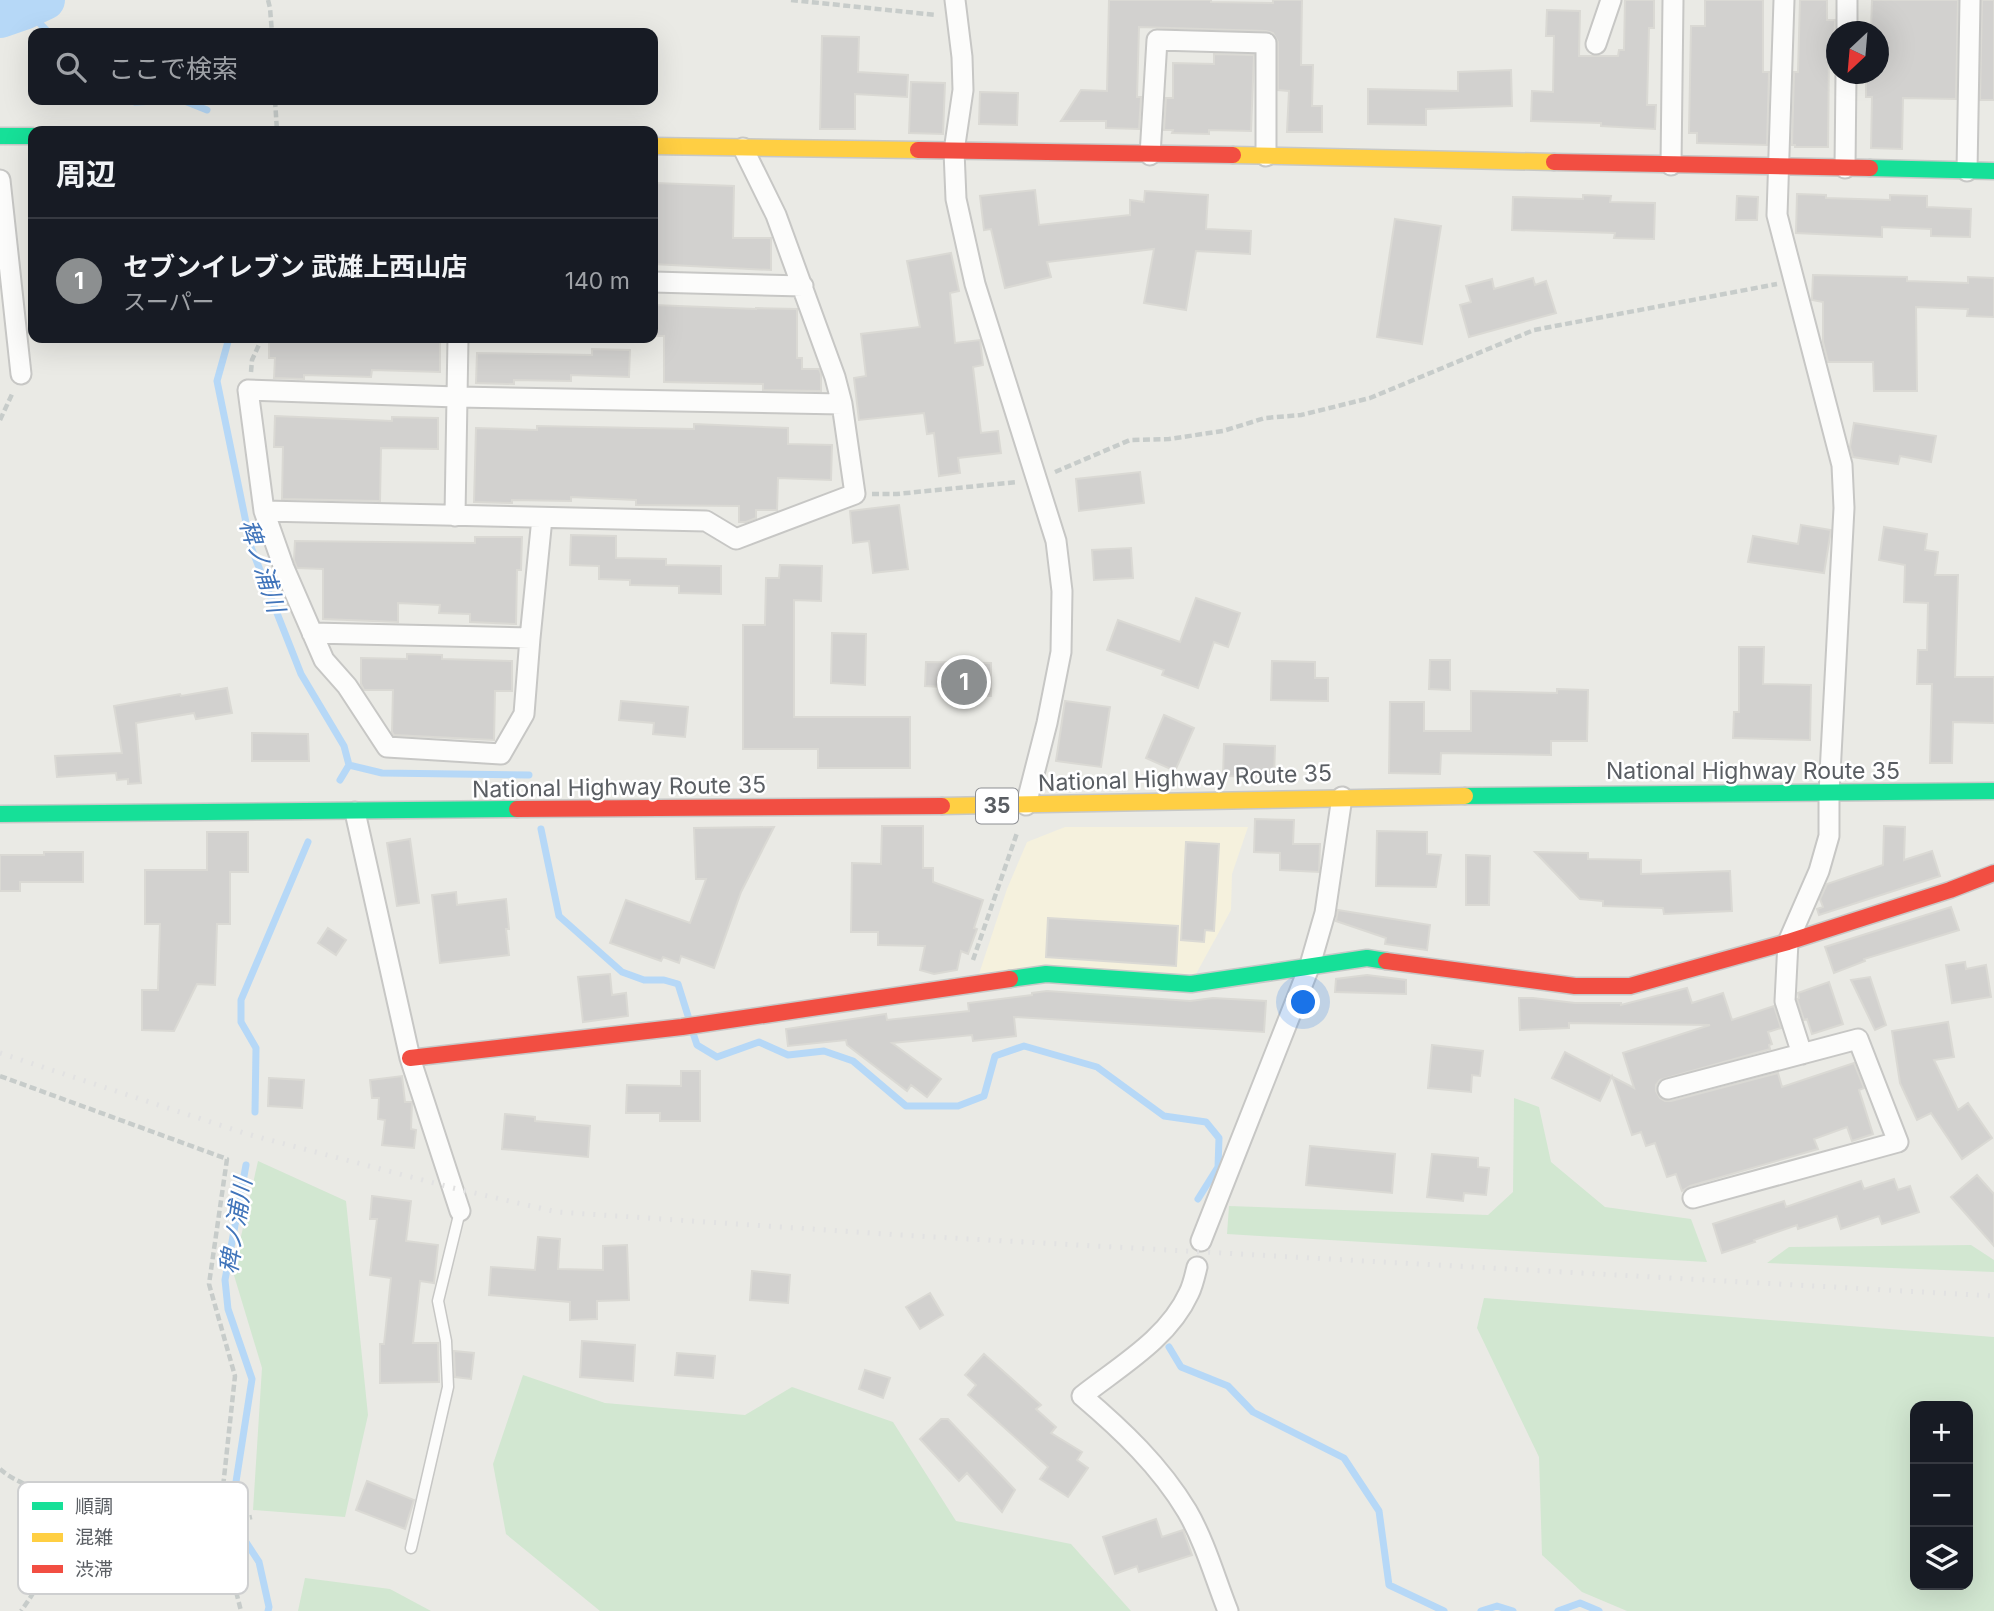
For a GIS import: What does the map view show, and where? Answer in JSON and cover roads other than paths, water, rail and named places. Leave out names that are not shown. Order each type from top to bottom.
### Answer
[{"type":"main road","points":[[0,136],[28,136]]},
{"type":"main road","points":[[658,146],[1994,171]]},
{"type":"main road","name":"National Highway Route 35","points":[[0,814],[1026,805],[1342,797],[1994,791]]},
{"type":"main road","points":[[410,1058],[682,1027],[1046,974],[1191,984],[1367,958],[1575,986],[1630,986],[1788,942],[1950,890],[1994,873]]},
{"type":"street","points":[[1596,44],[1611,0]]},
{"type":"street","points":[[1671,165],[1673,0]]},
{"type":"street","points":[[1784,0],[1777,215],[1842,465],[1844,508],[1829,836],[1819,871],[1788,942],[1785,1001],[1802,1054]]},
{"type":"street","points":[[1847,0],[1847,21]]},
{"type":"street","points":[[1967,171],[1970,0]]},
{"type":"street","points":[[956,9],[963,90],[954,151],[956,199],[975,284],[1056,541],[1062,591],[1061,652],[1047,723],[1026,805]]},
{"type":"street","points":[[1150,155],[1157,40],[1266,43],[1266,156]]},
{"type":"street","points":[[1845,168],[1846,84]]},
{"type":"street","points":[[264,511],[706,522],[736,539],[855,494],[842,404],[835,377],[776,215],[743,148]]},
{"type":"street","points":[[0,180],[21,374]]},
{"type":"street","points":[[658,282],[803,286]]},
{"type":"street","points":[[455,516],[458,343]]},
{"type":"street","points":[[542,518],[524,714],[501,754],[387,747],[346,686],[324,660],[284,568],[264,511],[248,390],[842,404]]},
{"type":"street","points":[[312,633],[530,638]]},
{"type":"street","points":[[1201,1241],[1310,965],[1325,913],[1342,797]]},
{"type":"street","points":[[355,812],[410,1058],[460,1211]]},
{"type":"street","points":[[1668,1089],[1858,1039],[1898,1142],[1693,1198]]},
{"type":"street","points":[[1197,1267],[1191,1292],[1175,1317],[1157,1337],[1082,1396],[1115,1423],[1162,1474],[1188,1512],[1207,1553],[1228,1611]]},
{"type":"lane","points":[[411,1548],[448,1387],[446,1340],[438,1301],[460,1211]]},
{"type":"waterway","name":"稗ノ浦川","points":[[0,18],[45,0]]},
{"type":"waterway","name":"稗ノ浦川","points":[[26,9],[44,28]]},
{"type":"waterway","name":"稗ノ浦川","points":[[194,105],[207,110]]},
{"type":"waterway","name":"稗ノ浦川","points":[[228,343],[217,381],[251,547],[301,674],[344,746],[349,765],[340,780]]},
{"type":"waterway","points":[[349,765],[382,773],[529,775]]},
{"type":"waterway","points":[[541,829],[559,916],[622,972],[644,980],[664,980],[678,984],[689,1019]]},
{"type":"waterway","name":"稗ノ浦川","points":[[255,1112],[256,1048],[241,1022],[241,1000],[308,842]]},
{"type":"waterway","points":[[692,1030],[697,1045],[717,1057],[759,1042],[788,1055],[824,1051],[853,1061],[906,1106],[958,1106],[984,1096],[995,1056],[1024,1046],[1097,1067],[1164,1116],[1206,1122],[1219,1138],[1218,1167],[1198,1199]]},
{"type":"waterway","name":"稗ノ浦川","points":[[236,1482],[252,1379],[228,1309],[225,1280],[246,1165]]},
{"type":"waterway","points":[[1169,1347],[1181,1367],[1228,1386],[1253,1412],[1344,1458],[1379,1511],[1389,1585],[1444,1611]]},
{"type":"waterway","name":"稗ノ浦川","points":[[248,1545],[259,1562],[268,1611]]},
{"type":"waterway","points":[[1558,1611],[1580,1603],[1599,1611]]},
{"type":"waterway","points":[[1481,1611],[1497,1606],[1513,1611]]},
{"type":"railway","points":[[0,1053],[247,1134],[453,1188],[557,1212],[916,1236],[1994,1296]]},
{"type":"place","name":"セブンイレブン 武雄上西山店","points":[[964,682]]}]
